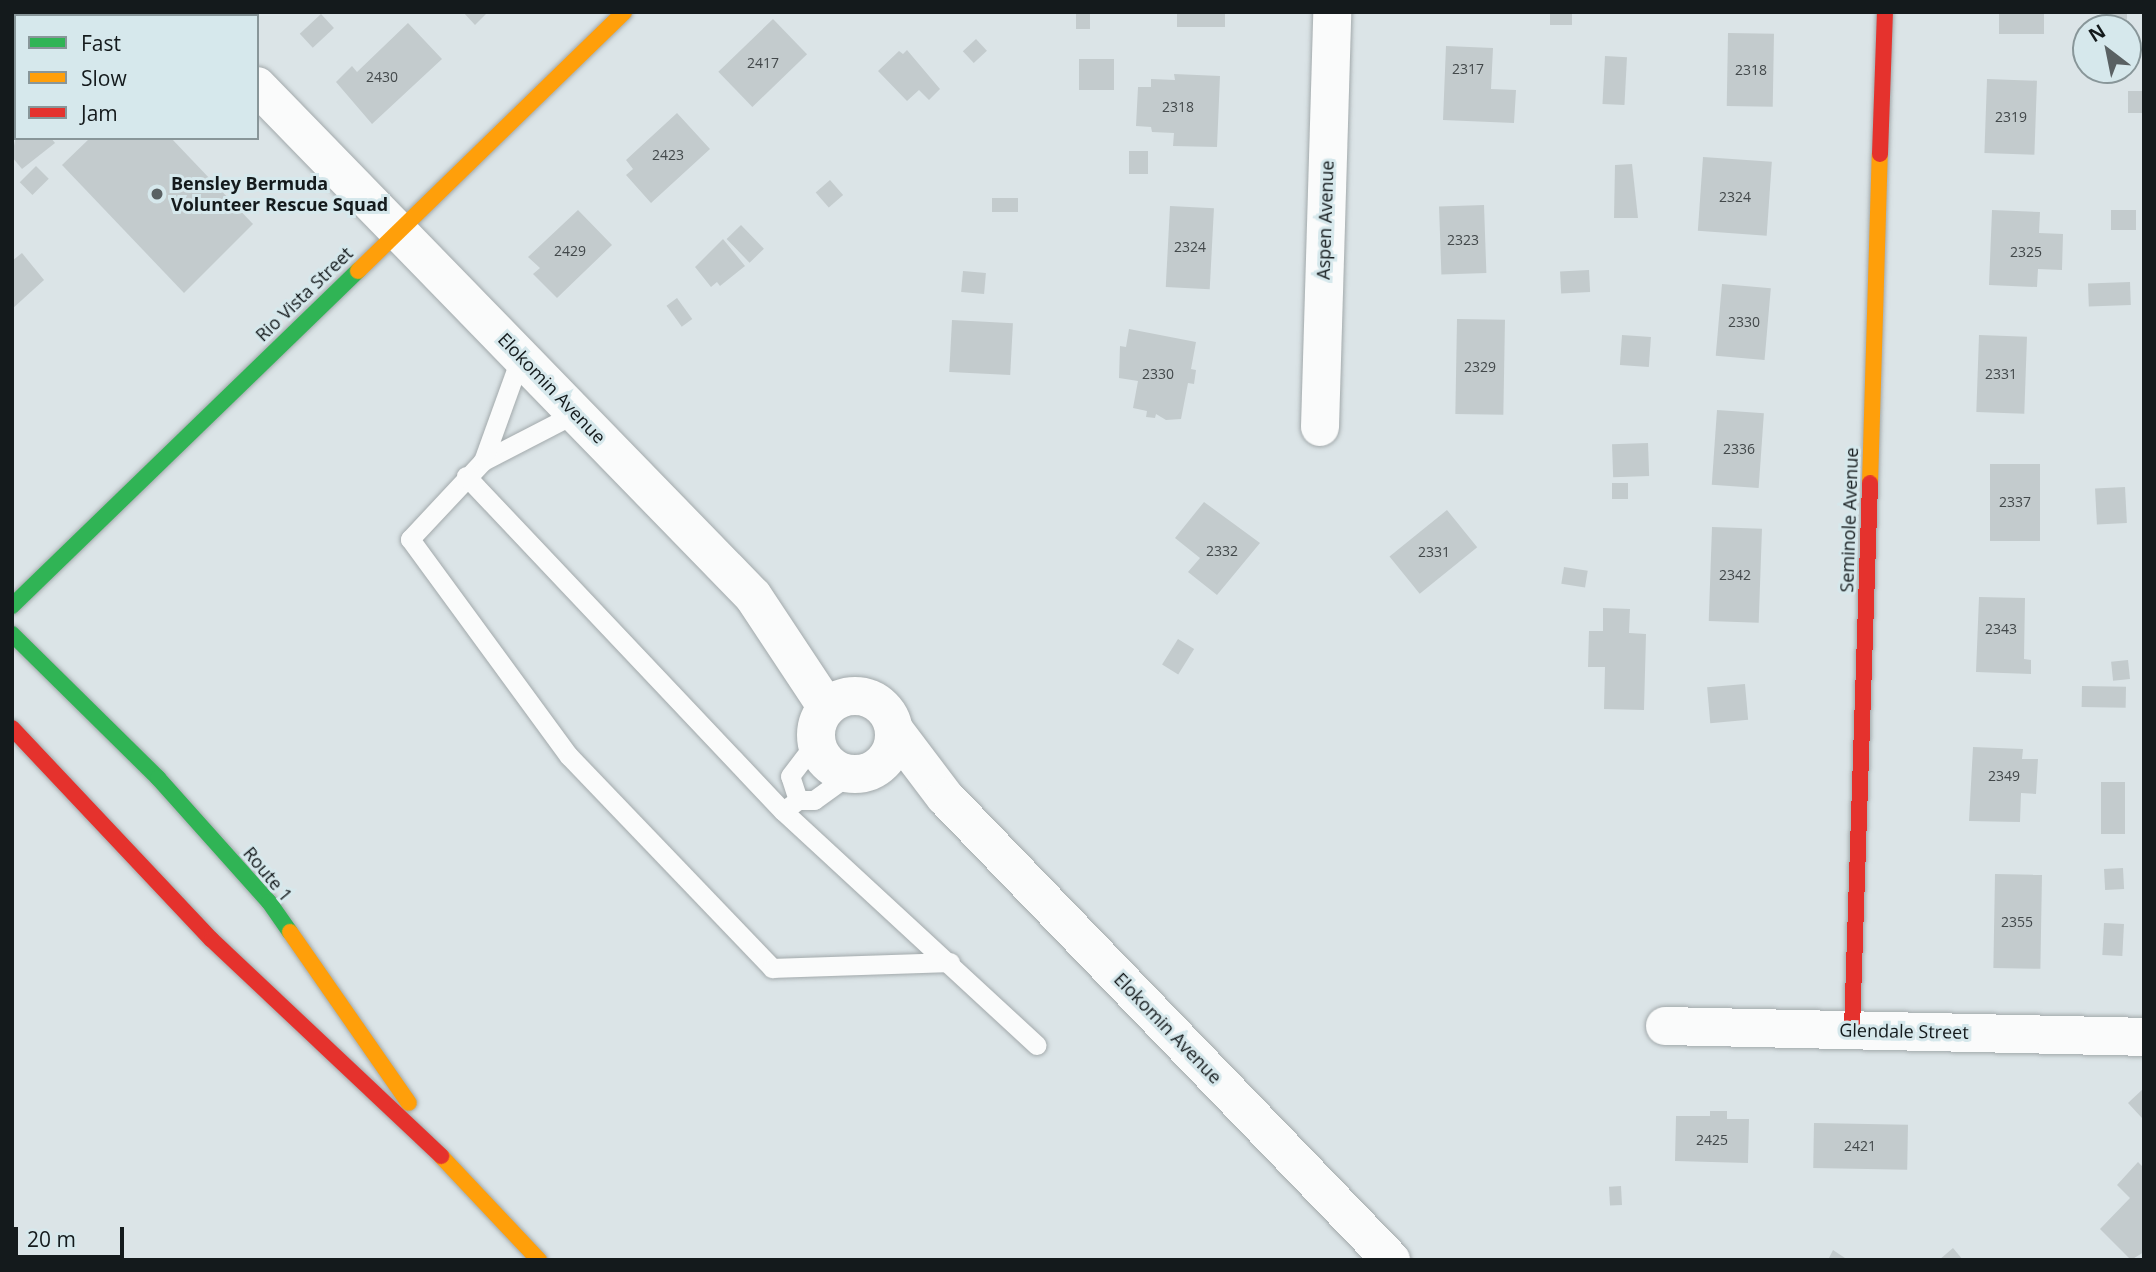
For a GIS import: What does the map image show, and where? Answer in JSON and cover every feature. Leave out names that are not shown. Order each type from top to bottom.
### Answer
[{"type":"street","name":"Rio Vista Street","points":[[12,606],[624,12]]},
{"type":"street","name":"Aspen Avenue","points":[[1320,427],[1332,12]]},
{"type":"street","name":"Seminole Avenue","points":[[1852,1029],[1885,12]]},
{"type":"street","name":"Elokomin Avenue","points":[[259,88],[399,228],[753,596],[821,725]]},
{"type":"street","name":"Route 1","points":[[12,634],[158,778],[269,902],[457,1171]]},
{"type":"street","points":[[863,697],[885,711],[895,731],[891,748],[862,771],[828,764],[821,725],[838,700],[863,697]]},
{"type":"street","name":"Route 1","points":[[12,728],[212,940],[457,1171],[540,1260]]},
{"type":"street","name":"Elokomin Avenue","points":[[895,731],[945,797],[1391,1260]]},
{"type":"street","name":"Elokomin Avenue","points":[[862,771],[945,797]]},
{"type":"street","name":"Glendale Street","points":[[1665,1026],[2144,1037]]},
{"type":"lane","points":[[483,461],[521,356]]},
{"type":"lane","points":[[576,412],[483,461],[466,476],[410,539],[569,756],[772,968],[950,962]]},
{"type":"lane","points":[[466,476],[790,806],[1037,1045]]},
{"type":"lane","points":[[790,806],[790,776],[821,725]]},
{"type":"lane","points":[[790,806],[814,800],[862,771]]},
{"type":"building","points":[[463,12],[488,12],[475,25]]},
{"type":"building","points":[[1076,12],[1090,12],[1090,29],[1076,29]]},
{"type":"building","points":[[1177,12],[1225,12],[1225,27],[1177,27]]},
{"type":"building","points":[[1550,12],[1572,12],[1572,25],[1550,25]]},
{"type":"building","points":[[1999,12],[2044,12],[2044,34],[1999,34]]},
{"type":"building","points":[[2110,12],[2127,12],[2127,14]]},
{"type":"building","points":[[321,14],[334,28],[313,48],[300,34]]},
{"type":"building","points":[[773,19],[807,54],[752,107],[718,72]]},
{"type":"building","points":[[408,23],[442,59],[372,124],[336,82],[352,66],[357,72]]},
{"type":"building","points":[[1728,33],[1774,34],[1773,107],[1727,106]]},
{"type":"building","points":[[976,39],[987,51],[974,63],[963,51]]},
{"type":"building","points":[[1446,46],[1493,48],[1491,89],[1516,90],[1514,123],[1443,120]]},
{"type":"building","points":[[907,50],[940,89],[929,100],[919,90],[907,101],[878,71],[899,51],[903,54]]},
{"type":"building","points":[[1605,56],[1627,57],[1624,105],[1602,104]]},
{"type":"building","points":[[1079,59],[1114,59],[1114,90],[1079,90]]},
{"type":"building","points":[[1174,74],[1220,76],[1217,147],[1173,146],[1174,133],[1152,132],[1151,127],[1136,126],[1138,87],[1151,87],[1151,79],[1175,80]]},
{"type":"building","points":[[1987,79],[2037,81],[2034,155],[1984,153]]},
{"type":"building","points":[[2128,91],[2144,91],[2144,113],[2128,113]]},
{"type":"building","points":[[677,113],[710,149],[651,203],[626,175],[633,169],[626,160]]},
{"type":"building","points":[[15,140],[53,140],[55,143],[22,169],[12,157]]},
{"type":"building","name":"Bensley Bermuda Volunteer Rescue Squad","points":[[88,140],[173,140],[253,224],[184,293],[62,165]]},
{"type":"building","points":[[1129,151],[1148,151],[1148,174],[1129,174]]},
{"type":"building","points":[[1703,157],[1772,162],[1767,236],[1698,231]]},
{"type":"building","points":[[1632,164],[1638,218],[1614,218],[1615,165]]},
{"type":"building","points":[[36,166],[49,179],[32,195],[20,182]]},
{"type":"building","points":[[830,180],[843,195],[829,208],[816,192]]},
{"type":"building","points":[[992,198],[1018,198],[1018,212],[992,212]]},
{"type":"building","points":[[1484,205],[1486,273],[1441,275],[1439,207]]},
{"type":"building","points":[[1170,206],[1214,208],[1210,289],[1166,287]]},
{"type":"building","points":[[578,210],[612,245],[557,298],[533,274],[540,268],[528,257]]},
{"type":"building","points":[[1992,210],[2040,212],[2039,233],[2063,234],[2062,270],[2038,269],[2037,287],[1989,285]]},
{"type":"building","points":[[2111,210],[2136,210],[2136,230],[2111,230]]},
{"type":"building","points":[[741,225],[764,249],[750,263],[727,239]]},
{"type":"building","points":[[723,239],[745,266],[720,286],[717,282],[711,287],[695,267]]},
{"type":"building","points":[[22,253],[44,280],[12,309],[12,261]]},
{"type":"building","points":[[1589,270],[1590,292],[1561,293],[1560,272]]},
{"type":"building","points":[[963,271],[986,273],[984,294],[961,292]]},
{"type":"building","points":[[2130,282],[2131,305],[2089,306],[2088,283]]},
{"type":"building","points":[[1722,284],[1771,288],[1765,360],[1716,356]]},
{"type":"building","points":[[677,298],[692,319],[682,327],[666,306]]},
{"type":"building","points":[[1457,319],[1505,320],[1503,415],[1455,414]]},
{"type":"building","points":[[952,320],[1013,323],[1010,375],[949,372]]},
{"type":"building","points":[[1129,329],[1196,342],[1191,369],[1196,370],[1194,384],[1188,383],[1181,419],[1166,420],[1156,414],[1155,418],[1146,417],[1147,411],[1133,408],[1138,381],[1119,378],[1120,346],[1126,347]]},
{"type":"building","points":[[1622,335],[1651,337],[1649,367],[1620,365]]},
{"type":"building","points":[[1979,335],[2027,337],[2024,414],[1976,412]]},
{"type":"building","points":[[1717,410],[1764,413],[1759,488],[1712,485]]},
{"type":"building","points":[[1648,443],[1649,476],[1613,477],[1612,444]]},
{"type":"building","points":[[1990,464],[2040,464],[2040,541],[1990,541]]},
{"type":"building","points":[[1612,483],[1628,483],[1628,499],[1612,499]]},
{"type":"building","points":[[2125,487],[2127,523],[2097,525],[2095,489]]},
{"type":"building","points":[[1204,502],[1260,543],[1217,595],[1188,572],[1200,558],[1175,538]]},
{"type":"building","points":[[1447,510],[1477,547],[1420,594],[1389,557]]},
{"type":"building","points":[[1712,527],[1762,529],[1759,623],[1709,621]]},
{"type":"building","points":[[1564,567],[1588,571],[1585,588],[1561,584]]},
{"type":"building","points":[[1979,597],[2025,598],[2024,659],[2031,660],[2031,674],[1976,672]]},
{"type":"building","points":[[1603,608],[1630,609],[1629,633],[1646,634],[1644,710],[1604,709],[1605,667],[1588,667],[1589,631],[1603,631]]},
{"type":"building","points":[[1178,639],[1194,649],[1178,675],[1162,664]]},
{"type":"building","points":[[2128,660],[2130,679],[2113,681],[2111,662]]},
{"type":"building","points":[[1745,684],[1748,720],[1710,723],[1707,687]]},
{"type":"building","points":[[2082,686],[2126,687],[2126,708],[2082,707]]},
{"type":"building","points":[[1973,747],[2023,749],[2022,759],[2038,759],[2036,794],[2021,793],[2020,822],[1969,821]]},
{"type":"building","points":[[2101,782],[2125,782],[2125,834],[2101,834]]},
{"type":"building","points":[[2123,868],[2124,889],[2105,890],[2104,869]]},
{"type":"building","points":[[1995,874],[2042,875],[2040,969],[1993,968]]},
{"type":"building","points":[[2104,923],[2124,924],[2122,956],[2102,955]]},
{"type":"building","points":[[2144,1088],[2144,1117],[2142,1118],[2128,1103]]},
{"type":"building","points":[[1710,1111],[1727,1111],[1727,1119],[1749,1119],[1748,1163],[1675,1161],[1676,1116],[1710,1116]]},
{"type":"building","points":[[1814,1123],[1908,1125],[1907,1170],[1813,1168]]},
{"type":"building","points":[[2138,1162],[2144,1168],[2144,1252],[2131,1260],[2100,1229],[2130,1198],[2117,1185]]},
{"type":"building","points":[[1621,1186],[1622,1205],[1610,1206],[1609,1187]]},
{"type":"building","points":[[1953,1248],[1963,1260],[1939,1260]]},
{"type":"building","points":[[1833,1250],[1848,1260],[1828,1260]]},
{"type":"traffic: fast","points":[[12,606],[358,271]]},
{"type":"traffic: fast","points":[[12,634],[158,778],[269,902],[290,932]]},
{"type":"traffic: slow","points":[[358,271],[624,12]]},
{"type":"traffic: slow","points":[[1870,483],[1880,154]]},
{"type":"traffic: slow","points":[[290,932],[409,1103]]},
{"type":"traffic: slow","points":[[441,1156],[539,1260]]},
{"type":"traffic: jam","points":[[1880,154],[1885,12]]},
{"type":"traffic: jam","points":[[1852,1029],[1870,483]]},
{"type":"traffic: jam","points":[[12,728],[212,940],[441,1156]]},
{"type":"place","name":"Bensley Bermuda Volunteer Rescue Squad","points":[[157,194]]}]
